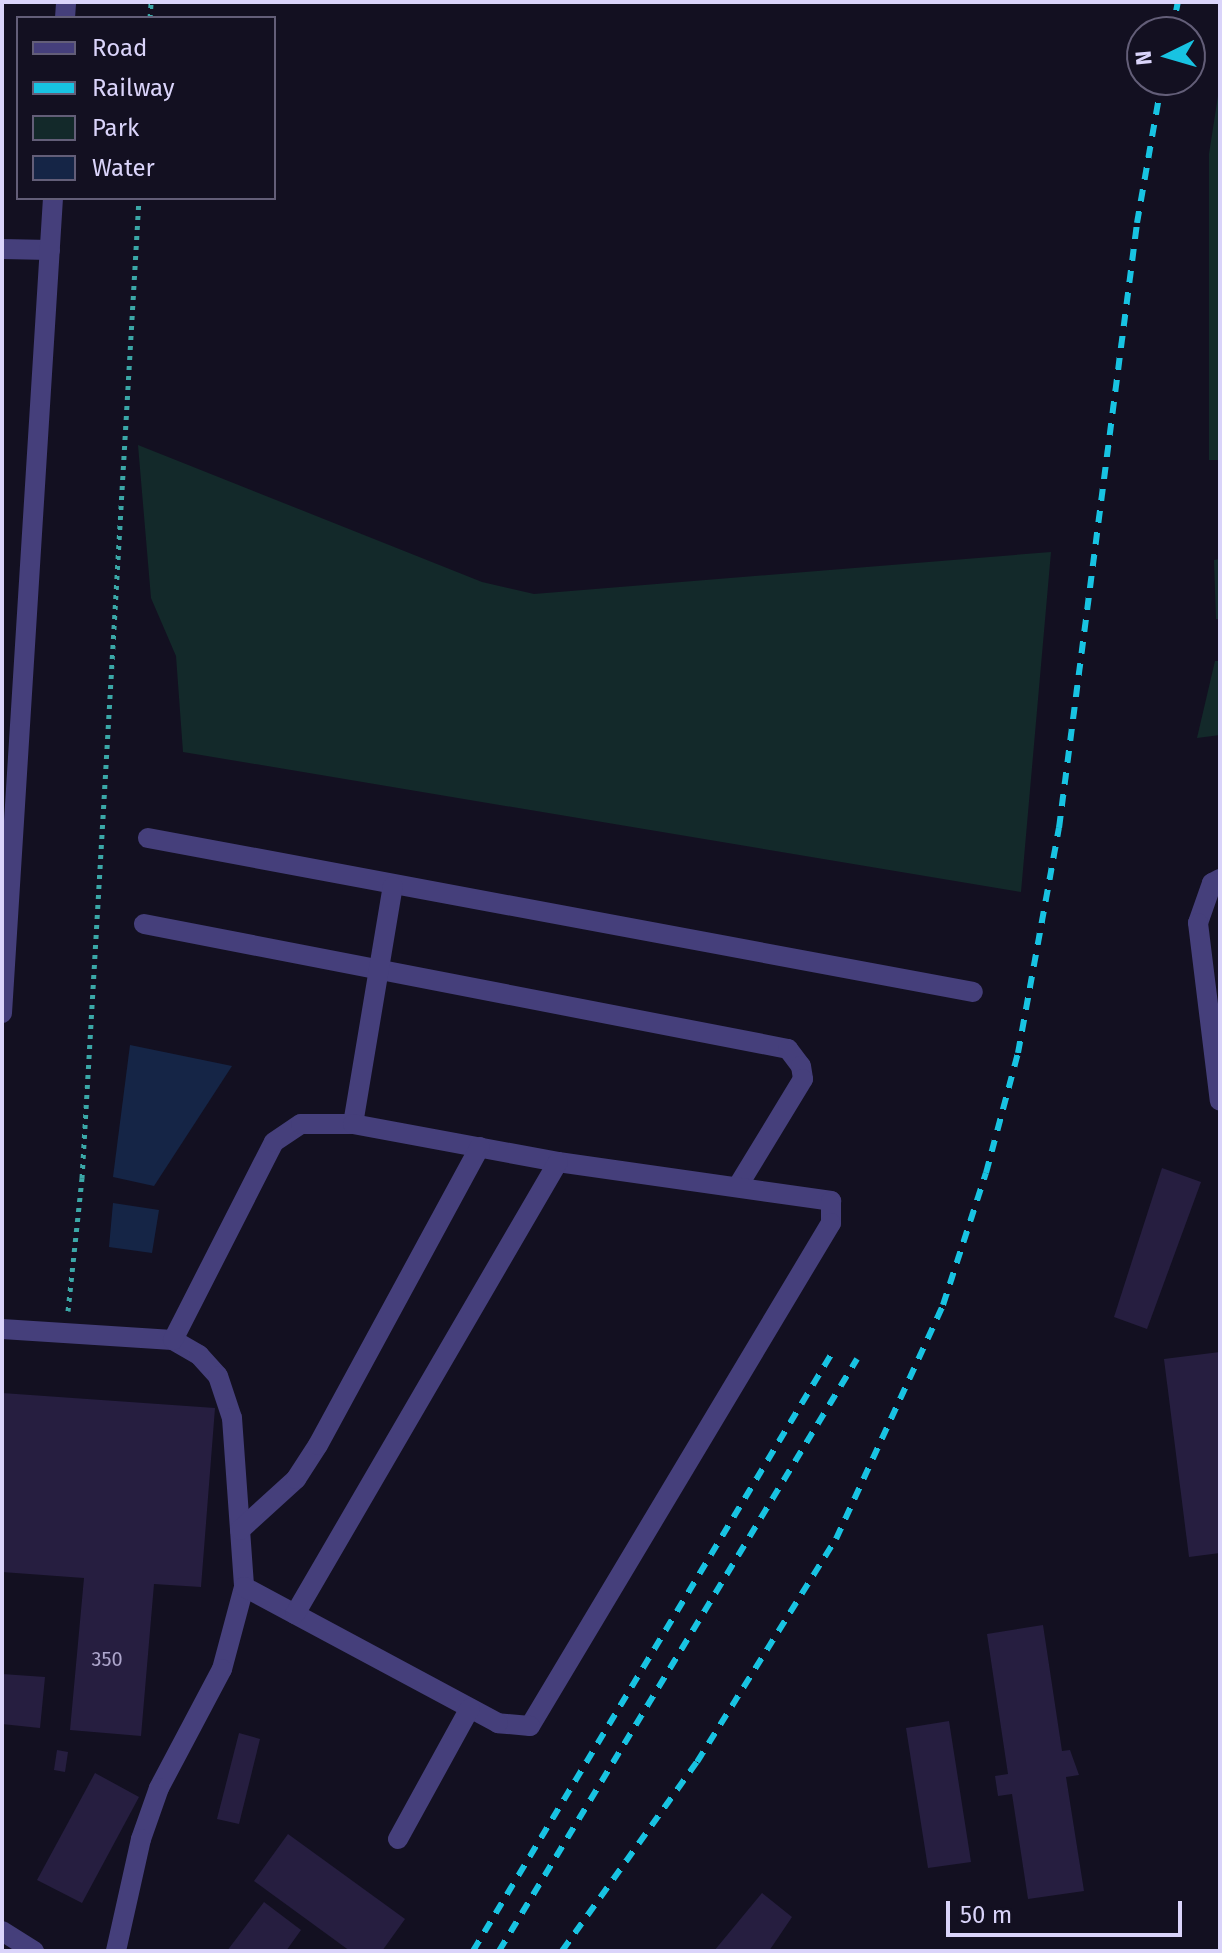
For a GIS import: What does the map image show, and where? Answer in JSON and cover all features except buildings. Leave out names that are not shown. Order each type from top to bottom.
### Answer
[{"type":"lane","points":[[2,1013],[53,200]]},
{"type":"lane","points":[[2,249],[50,250]]},
{"type":"lane","points":[[148,838],[973,992]]},
{"type":"lane","points":[[1220,879],[1212,883],[1198,923],[1220,1101]]},
{"type":"lane","points":[[353,1124],[383,970],[393,886]]},
{"type":"lane","points":[[144,924],[788,1049],[801,1066],[803,1079],[738,1186]]},
{"type":"lane","points":[[173,1340],[274,1142],[301,1124],[353,1124],[558,1162],[821,1196],[831,1201],[831,1223],[537,1720],[518,1729],[470,1708],[244,1587]]},
{"type":"lane","points":[[240,1530],[296,1479],[318,1445],[480,1147]]},
{"type":"lane","points":[[295,1614],[558,1162]]},
{"type":"lane","points":[[2,1329],[173,1340],[199,1355],[218,1376],[232,1418],[244,1587],[222,1669],[159,1788],[145,1826],[116,1951]]},
{"type":"lane","points":[[398,1839],[470,1708]]},
{"type":"lane","points":[[2,1931],[34,1951]]},
{"type":"path","points":[[66,1333],[82,1178],[139,200]]},
{"type":"green space","points":[[1220,83],[1220,460],[1209,460],[1209,154]]},
{"type":"green space","points":[[138,445],[482,582],[534,594],[1051,552],[1021,892],[183,752],[176,656],[151,598]]},
{"type":"green space","points":[[1220,559],[1220,619],[1216,619],[1214,560]]},
{"type":"green space","points":[[1215,661],[1220,661],[1220,735],[1197,738]]},
{"type":"water","points":[[130,1045],[232,1066],[154,1186],[113,1177]]},
{"type":"water","points":[[113,1203],[159,1210],[152,1253],[109,1247]]},
{"type":"railway","points":[[1175,16],[1178,2]]},
{"type":"railway","points":[[562,1951],[697,1762],[836,1539],[943,1305],[986,1173],[1018,1053],[1059,828],[1137,223],[1159,96]]},
{"type":"railway","points":[[473,1951],[835,1348]]},
{"type":"railway","points":[[499,1951],[857,1359]]}]
